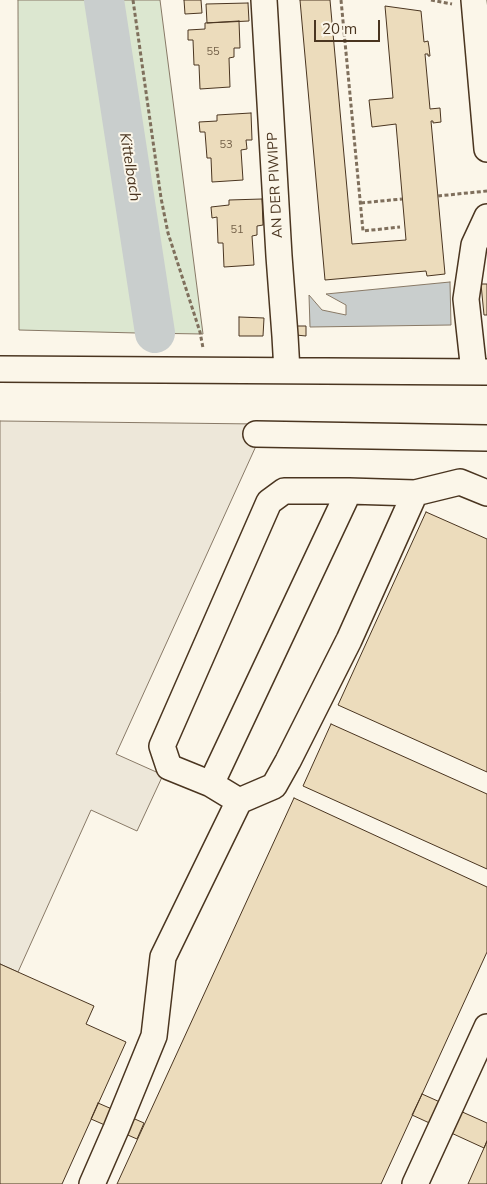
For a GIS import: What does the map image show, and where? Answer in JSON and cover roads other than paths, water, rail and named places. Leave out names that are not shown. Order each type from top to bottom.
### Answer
[{"type":"street","name":"AN DER PIWIPP","points":[[264,0],[278,256],[286,336],[287,371]]},
{"type":"street","points":[[474,0],[487,150]]},
{"type":"street","points":[[0,369],[480,372],[466,299],[474,245],[487,216]]},
{"type":"street","points":[[256,434],[487,438]]},
{"type":"street","points":[[239,801],[211,784],[169,767],[162,746],[269,502],[284,491],[414,493],[460,482],[487,493]]},
{"type":"street","points":[[211,784],[349,491]]},
{"type":"street","points":[[92,1184],[154,1036],[163,956],[239,801],[274,786],[349,640],[414,493]]},
{"type":"street","points":[[415,1184],[487,1028]]},
{"type":"waterway","name":"Kittelbach","points":[[104,0],[155,333]]}]
